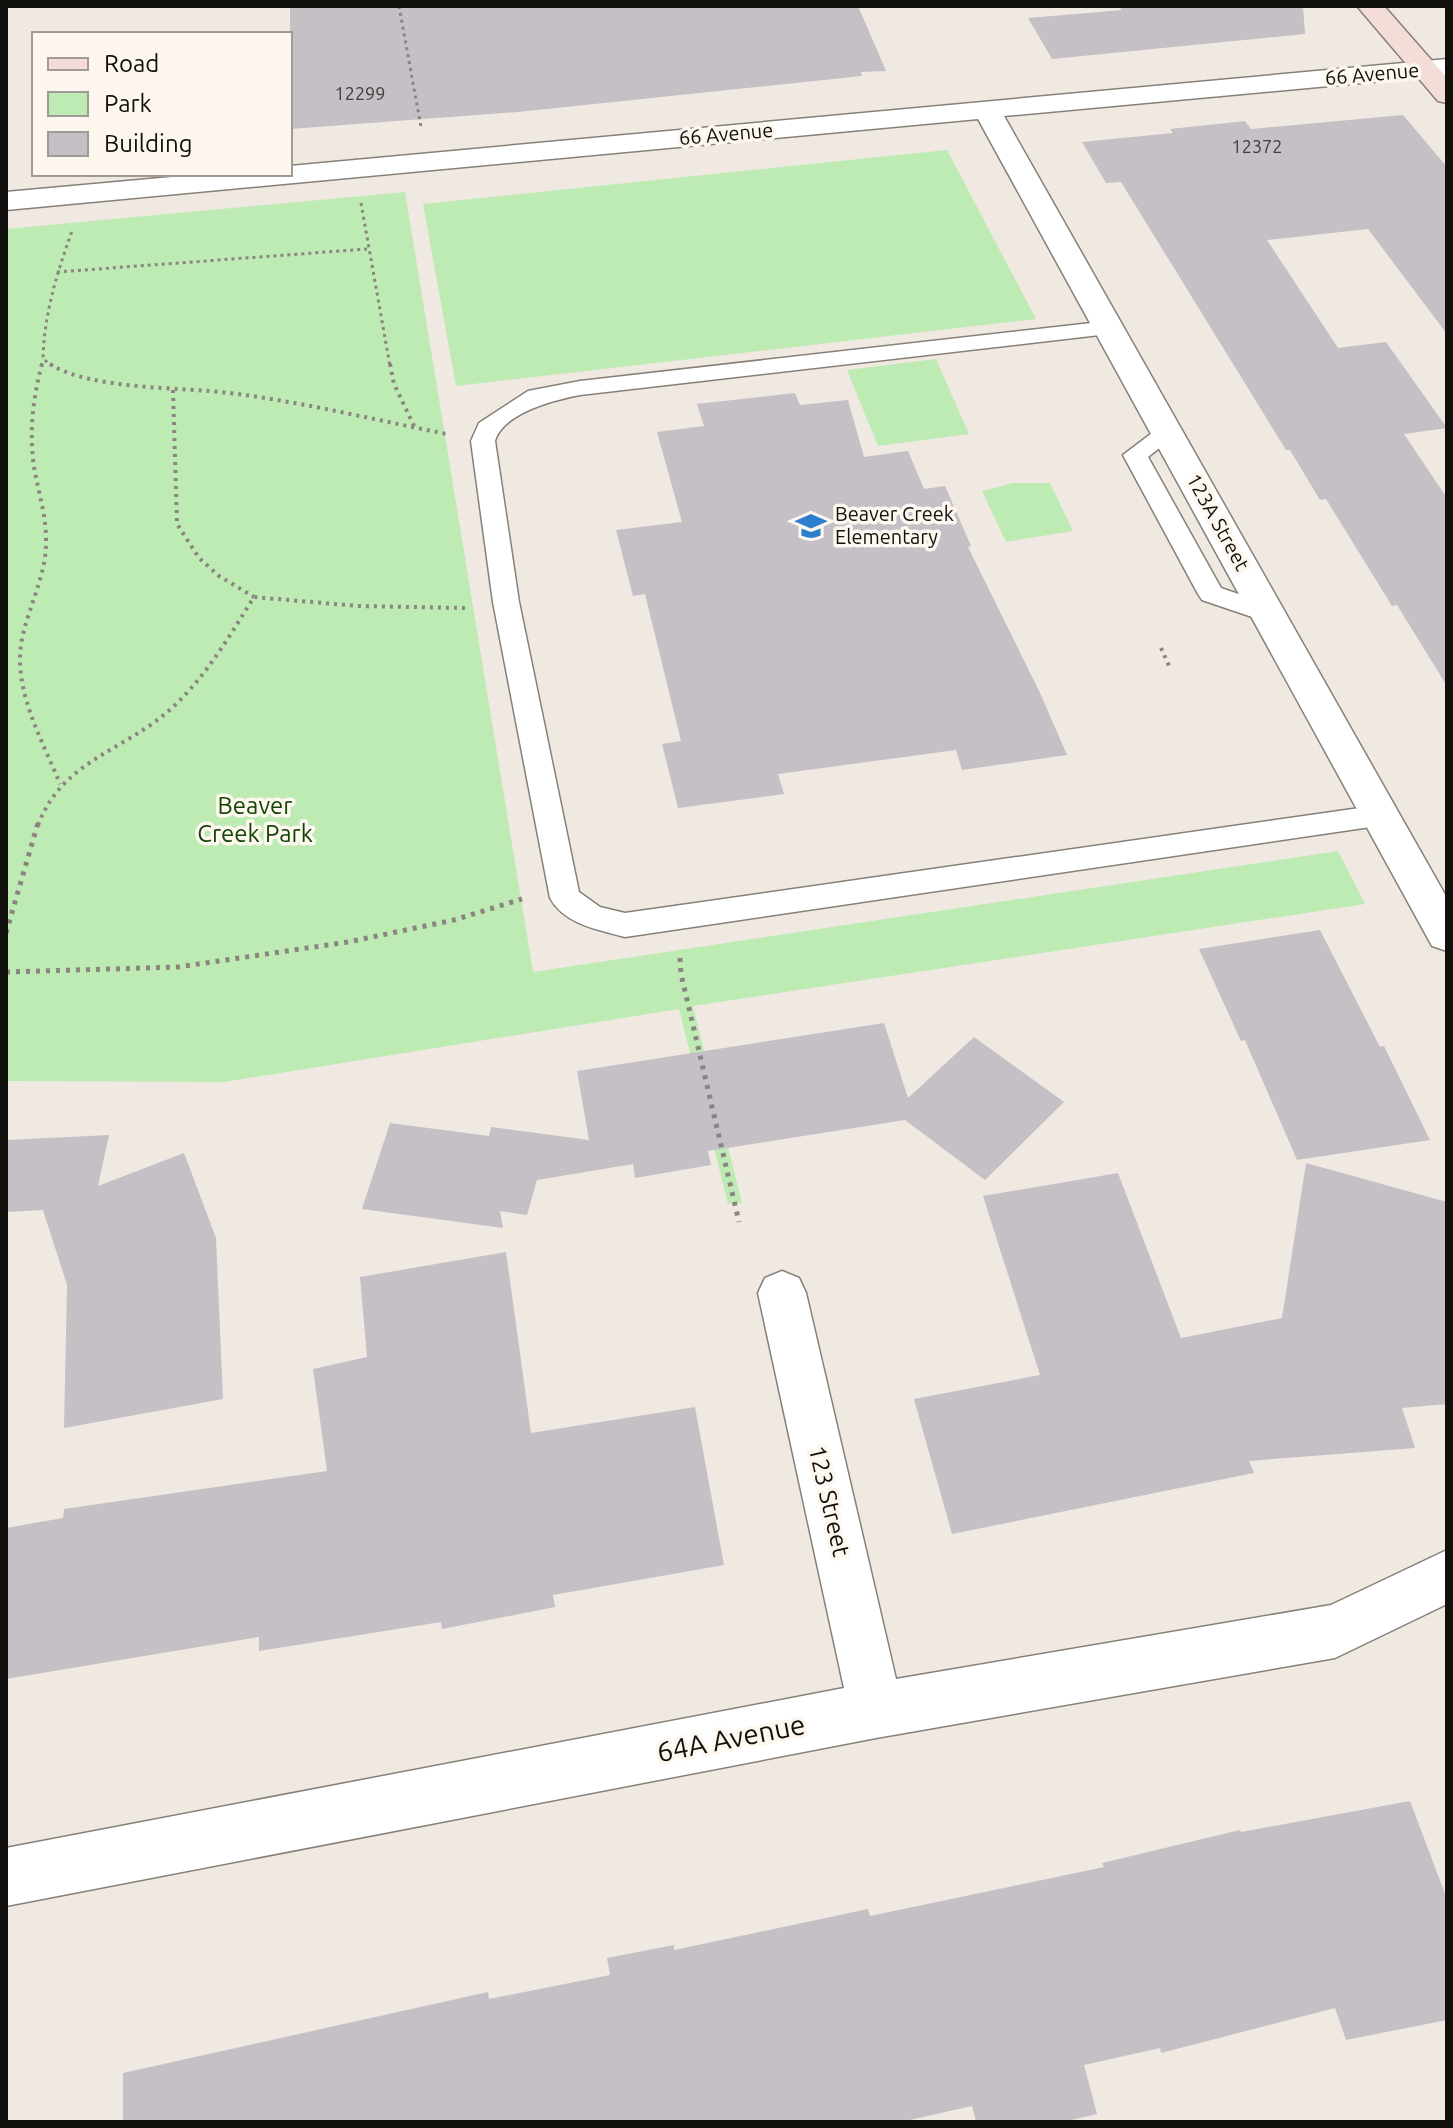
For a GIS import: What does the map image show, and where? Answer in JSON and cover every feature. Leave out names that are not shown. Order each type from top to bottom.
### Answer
[{"type":"street","points":[[1370,6],[1436,68],[1447,95]]},
{"type":"street","name":"66 Avenue","points":[[292,174],[1436,68]]},
{"type":"street","name":"123A Street","points":[[987,110],[1381,816],[1428,862],[1447,935]]},
{"type":"street","name":"66 Avenue","points":[[6,201],[276,176]]},
{"type":"street","name":"123 Street","points":[[782,1293],[876,1710]]},
{"type":"street","name":"64A Avenue","points":[[6,1877],[876,1710],[1335,1631],[1447,1576]]},
{"type":"lane","points":[[1109,328],[580,388],[536,396],[487,428],[483,441],[506,602],[565,898],[591,916],[625,925],[1381,816]]},
{"type":"path","points":[[399,6],[422,134]]},
{"type":"path","points":[[361,202],[367,249],[394,384],[415,428]]},
{"type":"path","points":[[60,784],[23,685],[19,662],[28,614],[45,556],[44,511],[33,463],[33,398],[43,359],[43,328],[72,222]]},
{"type":"path","points":[[57,272],[367,249]]},
{"type":"path","points":[[43,359],[66,374],[173,390],[230,393],[483,441]]},
{"type":"path","points":[[173,390],[177,524],[183,541],[221,579],[254,597],[358,606],[461,608],[506,602]]},
{"type":"path","points":[[6,933],[40,816],[60,784],[139,734],[184,700],[218,657],[254,597]]},
{"type":"path","points":[[1161,648],[1170,668]]},
{"type":"path","points":[[6,972],[178,967],[348,942],[454,920],[562,886]]},
{"type":"path","points":[[677,917],[681,974],[739,1222]]},
{"type":"green space","points":[[947,150],[1036,319],[456,386],[423,204]]},
{"type":"green space","name":"Beaver Creek Park","points":[[405,192],[533,972],[1338,851],[1365,904],[693,1006],[742,1203],[728,1204],[679,1009],[224,1082],[6,1081],[6,229]]},
{"type":"green space","points":[[936,359],[969,434],[878,446],[847,370]]},
{"type":"green space","points":[[1013,483],[1050,483],[1073,531],[1006,542],[982,491]]},
{"type":"building","points":[[290,6],[858,6],[886,71],[518,112],[292,129]]},
{"type":"building","points":[[1118,6],[1303,6],[1305,34],[1052,59],[1028,18],[1122,10]]},
{"type":"building","points":[[1403,115],[1447,167],[1447,334],[1368,229],[1267,240],[1338,348],[1386,342],[1447,428],[1404,434],[1447,498],[1447,686],[1397,605],[1392,606],[1326,499],[1320,500],[1290,450],[1286,450],[1121,182],[1106,183],[1082,142],[1173,133],[1170,129],[1245,121],[1251,129]]},
{"type":"building","points":[[795,393],[800,405],[848,400],[864,457],[908,451],[924,489],[945,486],[971,546],[968,547],[1067,755],[962,770],[956,750],[778,774],[784,794],[678,808],[662,744],[681,741],[645,594],[633,596],[616,530],[682,522],[657,432],[704,426],[697,404]]},
{"type":"building","points":[[1320,930],[1380,1047],[1384,1046],[1430,1140],[1297,1160],[1245,1040],[1241,1041],[1199,949]]},
{"type":"building","points":[[884,1023],[908,1098],[974,1037],[1064,1102],[985,1180],[905,1120],[708,1151],[711,1165],[635,1178],[633,1164],[537,1180],[527,1215],[500,1211],[503,1228],[362,1209],[390,1123],[489,1136],[491,1127],[589,1140],[577,1071]]},
{"type":"building","points":[[109,1135],[98,1186],[184,1153],[216,1238],[223,1399],[64,1428],[67,1285],[43,1210],[6,1212],[6,1140]]},
{"type":"building","points":[[1306,1163],[1447,1202],[1447,1404],[1402,1408],[1415,1448],[1249,1461],[1254,1473],[952,1534],[914,1399],[1040,1375],[983,1196],[1118,1173],[1181,1338],[1282,1318]]},
{"type":"building","points":[[506,1252],[531,1433],[695,1407],[724,1565],[553,1595],[555,1607],[442,1629],[441,1622],[259,1651],[259,1637],[6,1679],[6,1528],[63,1518],[64,1509],[327,1471],[313,1369],[367,1357],[360,1277]]},
{"type":"building","points":[[1410,1801],[1447,1899],[1447,2020],[1346,2040],[1335,2008],[1161,2053],[1160,2048],[1084,2065],[1097,2114],[1063,2122],[976,2122],[972,2106],[901,2122],[123,2122],[123,2073],[488,1992],[489,1999],[610,1975],[607,1958],[674,1945],[674,1950],[868,1909],[870,1916],[1104,1867],[1102,1863],[1240,1830]]},
{"type":"place","name":"Beaver Creek Elementary","points":[[811,526]]}]
